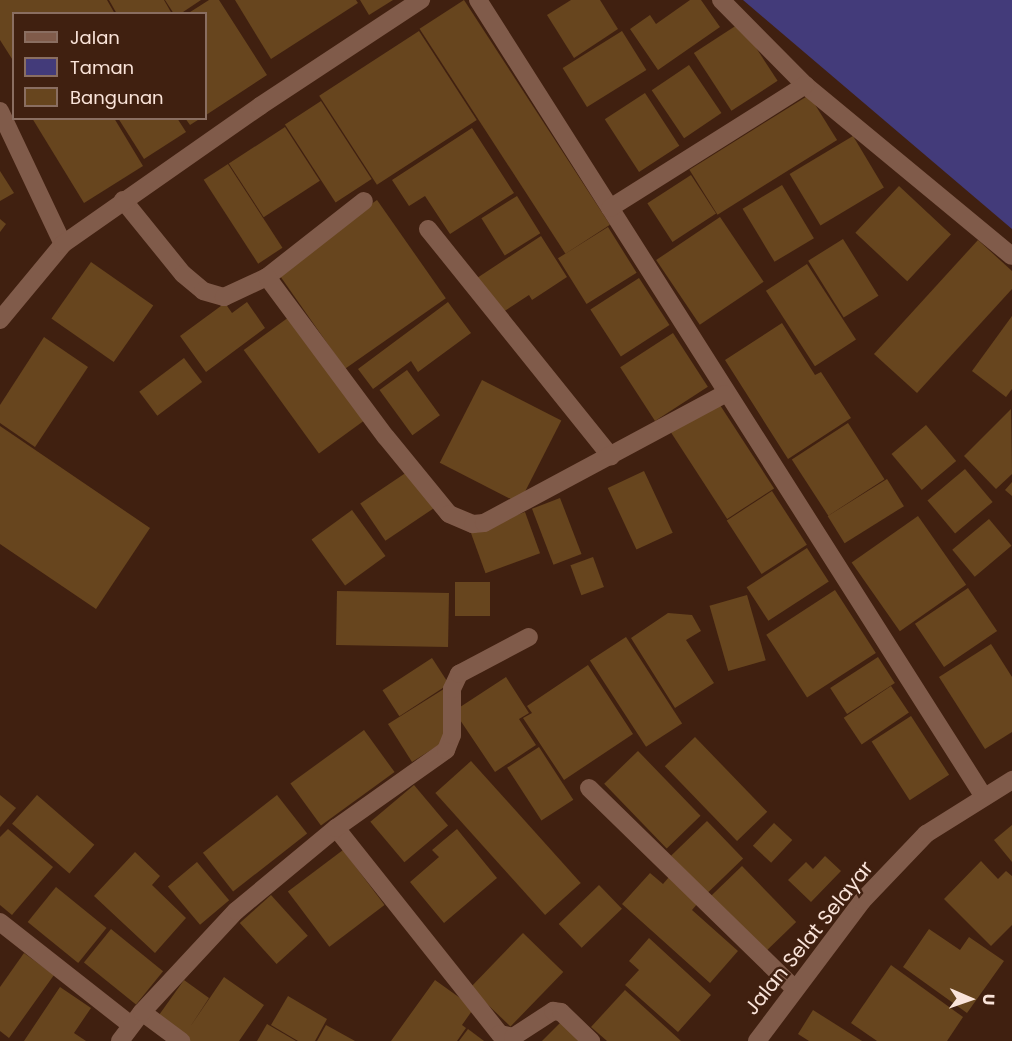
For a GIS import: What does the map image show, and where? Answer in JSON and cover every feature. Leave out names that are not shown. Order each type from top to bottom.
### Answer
[{"type":"street","points":[[0,320],[63,244],[123,200],[421,0]]},
{"type":"street","points":[[478,0],[725,394],[984,796]]},
{"type":"street","points":[[721,0],[805,85],[1012,256]]},
{"type":"street","points":[[610,208],[805,85]]},
{"type":"street","points":[[0,111],[63,244]]},
{"type":"street","points":[[123,200],[183,274],[203,291],[224,297],[267,277],[364,201]]},
{"type":"street","points":[[428,229],[611,457]]},
{"type":"street","points":[[267,277],[386,438],[449,514],[459,520],[484,523],[725,394]]},
{"type":"street","points":[[120,1041],[136,1018],[236,911],[336,828],[446,750],[452,735],[452,688],[459,674],[529,637]]},
{"type":"street","name":"Jalan Selat Selayar","points":[[757,1041],[862,901],[926,834],[1012,780]]},
{"type":"street","points":[[589,788],[795,989]]},
{"type":"street","points":[[336,828],[500,1034],[513,1037],[552,1011],[561,1012],[591,1041]]},
{"type":"street","points":[[0,922],[136,1018],[181,1041]]},
{"type":"green space","points":[[743,0],[1012,0],[1012,229]]},
{"type":"building","points":[[0,0],[107,0],[114,12],[12,12],[12,59],[0,40]]},
{"type":"building","points":[[109,0],[164,0],[171,12],[116,12]]},
{"type":"building","points":[[165,0],[201,0],[183,12],[173,12]]},
{"type":"building","points":[[209,0],[219,0],[267,75],[207,114],[207,12],[190,12]]},
{"type":"building","points":[[235,0],[356,0],[358,3],[271,59]]},
{"type":"building","points":[[360,0],[393,0],[369,15]]},
{"type":"building","points":[[464,0],[610,225],[566,254],[420,29]]},
{"type":"building","points":[[571,0],[600,0],[618,29],[574,58],[547,15]]},
{"type":"building","points":[[690,0],[701,0],[720,27],[658,70],[630,29],[650,15],[656,24]]},
{"type":"building","points":[[740,23],[778,81],[731,111],[694,53]]},
{"type":"building","points":[[419,31],[477,120],[377,185],[319,96]]},
{"type":"building","points":[[622,31],[646,70],[587,107],[563,68]]},
{"type":"building","points":[[689,65],[721,113],[684,138],[652,90]]},
{"type":"building","points":[[645,93],[679,146],[639,172],[605,119]]},
{"type":"building","points":[[809,95],[837,140],[718,215],[689,170]]},
{"type":"building","points":[[321,101],[372,179],[336,202],[285,124]]},
{"type":"building","points":[[33,120],[115,120],[143,166],[84,203]]},
{"type":"building","points":[[119,120],[178,120],[186,132],[144,159]]},
{"type":"building","points":[[186,120],[198,120],[190,125]]},
{"type":"building","points":[[285,127],[320,181],[264,217],[229,163]]},
{"type":"building","points":[[472,128],[514,193],[450,234],[425,196],[409,206],[392,180]]},
{"type":"building","points":[[853,136],[884,187],[820,226],[790,174]]},
{"type":"building","points":[[228,164],[282,248],[258,264],[204,180]]},
{"type":"building","points":[[0,171],[14,193],[0,201]]},
{"type":"building","points":[[691,175],[716,214],[672,242],[647,203]]},
{"type":"building","points":[[782,185],[814,238],[775,262],[743,209]]},
{"type":"building","points":[[899,186],[951,234],[907,281],[855,233]]},
{"type":"building","points":[[517,196],[540,233],[505,256],[481,218]]},
{"type":"building","points":[[377,200],[446,298],[345,369],[276,271]]},
{"type":"building","points":[[720,217],[764,282],[700,325],[656,260]]},
{"type":"building","points":[[0,219],[6,224],[0,232]]},
{"type":"building","points":[[608,227],[637,273],[587,304],[558,258]]},
{"type":"building","points":[[541,236],[567,277],[532,300],[529,295],[500,314],[477,278]]},
{"type":"building","points":[[843,239],[879,296],[844,318],[808,261]]},
{"type":"building","points":[[978,240],[1012,271],[1012,289],[917,393],[874,354]]},
{"type":"building","points":[[91,262],[153,306],[114,362],[51,319]]},
{"type":"building","points":[[807,264],[856,339],[815,366],[766,291]]},
{"type":"building","points":[[639,278],[669,325],[621,357],[590,310]]},
{"type":"building","points":[[247,302],[265,328],[206,372],[180,336],[225,303],[232,313]]},
{"type":"building","points":[[448,302],[471,333],[418,372],[411,361],[373,389],[358,369]]},
{"type":"building","points":[[1012,316],[1012,389],[1006,397],[972,371]]},
{"type":"building","points":[[289,317],[364,421],[319,453],[244,350]]},
{"type":"building","points":[[782,323],[815,375],[821,372],[851,418],[788,459],[725,360]]},
{"type":"building","points":[[673,333],[708,387],[655,421],[620,367]]},
{"type":"building","points":[[44,337],[88,367],[35,447],[0,423],[0,405]]},
{"type":"building","points":[[184,358],[202,382],[157,416],[139,392]]},
{"type":"building","points":[[407,370],[440,415],[412,435],[379,390]]},
{"type":"building","points":[[482,380],[561,420],[519,503],[440,463]]},
{"type":"building","points":[[718,402],[774,488],[727,519],[671,432]]},
{"type":"building","points":[[1011,409],[1012,474],[996,489],[964,456]]},
{"type":"building","points":[[848,423],[884,479],[828,516],[792,459]]},
{"type":"building","points":[[926,425],[956,461],[922,490],[892,454]]},
{"type":"building","points":[[0,426],[150,528],[96,609],[0,544]]},
{"type":"building","points":[[965,469],[993,502],[955,533],[927,500]]},
{"type":"building","points":[[410,470],[435,507],[385,541],[360,504]]},
{"type":"building","points":[[644,471],[673,533],[636,550],[608,488]]},
{"type":"building","points":[[887,479],[904,506],[845,543],[828,516]]},
{"type":"building","points":[[1012,482],[1012,496],[1005,490]]},
{"type":"building","points":[[772,491],[807,545],[762,574],[727,520]]},
{"type":"building","points":[[560,498],[582,554],[553,565],[532,509]]},
{"type":"building","points":[[352,510],[386,556],[345,586],[312,539]]},
{"type":"building","points":[[525,512],[540,553],[486,573],[470,532]]},
{"type":"building","points":[[918,516],[966,585],[900,631],[852,562]]},
{"type":"building","points":[[989,519],[1011,546],[975,577],[952,550]]},
{"type":"building","points":[[807,548],[829,582],[768,621],[747,587]]},
{"type":"building","points":[[593,557],[604,587],[581,595],[570,565]]},
{"type":"building","points":[[455,582],[490,582],[490,616],[455,616]]},
{"type":"building","points":[[968,588],[997,631],[944,667],[915,624]]},
{"type":"building","points":[[835,590],[876,653],[807,698],[766,635]]},
{"type":"building","points":[[337,591],[449,593],[448,647],[336,645]]},
{"type":"building","points":[[747,595],[766,660],[728,671],[710,606]]},
{"type":"building","points":[[668,613],[692,615],[701,631],[686,640],[714,683],[675,708],[631,638]]},
{"type":"building","points":[[626,637],[682,723],[646,747],[590,660]]},
{"type":"building","points":[[991,644],[1012,677],[1012,732],[985,749],[939,677]]},
{"type":"building","points":[[878,657],[895,683],[847,714],[830,688]]},
{"type":"building","points":[[432,658],[449,684],[399,716],[383,690]]},
{"type":"building","points":[[588,665],[633,734],[564,780],[523,718],[532,713],[527,706]]},
{"type":"building","points":[[506,677],[529,713],[519,719],[536,745],[495,772],[454,711]]},
{"type":"building","points":[[891,686],[909,713],[862,744],[844,718]]},
{"type":"building","points":[[447,687],[450,738],[412,762],[388,724]]},
{"type":"building","points":[[911,716],[949,775],[910,800],[872,742]]},
{"type":"building","points":[[364,730],[395,772],[321,826],[290,783]]},
{"type":"building","points":[[695,737],[767,812],[737,841],[665,766]]},
{"type":"building","points":[[539,747],[573,800],[541,821],[507,768]]},
{"type":"building","points":[[638,751],[701,816],[667,848],[604,784]]},
{"type":"building","points":[[471,761],[581,883],[545,915],[435,793]]},
{"type":"building","points":[[414,785],[448,826],[404,862],[370,822]]},
{"type":"building","points":[[0,795],[16,808],[0,827]]},
{"type":"building","points":[[37,795],[94,845],[69,874],[12,824]]},
{"type":"building","points":[[277,795],[307,834],[233,891],[203,853]]},
{"type":"building","points":[[707,821],[743,858],[707,893],[671,856]]},
{"type":"building","points":[[774,823],[792,840],[771,863],[753,846]]},
{"type":"building","points":[[1012,825],[1012,862],[994,840]]},
{"type":"building","points":[[8,829],[53,867],[12,915],[0,905],[0,837]]},
{"type":"building","points":[[457,829],[497,878],[444,923],[410,882],[439,857],[432,850]]},
{"type":"building","points":[[343,850],[385,905],[329,947],[288,892]]},
{"type":"building","points":[[135,852],[160,876],[152,885],[186,918],[155,953],[94,896]]},
{"type":"building","points":[[825,856],[841,871],[811,902],[788,880],[806,862],[813,869]]},
{"type":"building","points":[[981,861],[998,879],[1006,871],[1012,876],[1012,925],[991,946],[944,899]]},
{"type":"building","points":[[197,862],[229,900],[200,925],[168,886]]},
{"type":"building","points":[[742,866],[796,922],[764,953],[710,897]]},
{"type":"building","points":[[650,873],[663,884],[669,877],[698,903],[692,910],[738,951],[710,983],[622,904]]},
{"type":"building","points":[[599,885],[622,909],[582,948],[559,924]]},
{"type":"building","points":[[56,887],[107,928],[78,963],[28,922]]},
{"type":"building","points":[[271,895],[308,936],[277,964],[240,923]]},
{"type":"building","points":[[111,929],[163,971],[136,1005],[84,962]]},
{"type":"building","points":[[929,929],[960,950],[969,937],[1004,961],[967,1013],[903,967]]},
{"type":"building","points":[[523,933],[563,972],[510,1027],[470,988]]},
{"type":"building","points":[[649,938],[711,995],[678,1032],[625,985],[639,970],[629,961]]},
{"type":"building","points":[[24,953],[54,975],[9,1038],[0,1031],[0,987]]},
{"type":"building","points":[[891,965],[963,1017],[947,1041],[877,1041],[851,1023]]},
{"type":"building","points":[[224,977],[264,1005],[239,1041],[188,1041],[159,1015],[184,980],[209,998],[190,1027]]},
{"type":"building","points":[[435,980],[474,1008],[462,1025],[466,1028],[457,1041],[391,1041]]},
{"type":"building","points":[[60,987],[91,1008],[74,1033],[86,1041],[24,1041]]},
{"type":"building","points":[[625,990],[681,1041],[607,1041],[591,1027]]},
{"type":"building","points":[[288,996],[327,1019],[315,1041],[298,1041],[271,1025]]},
{"type":"building","points":[[813,1010],[862,1041],[809,1041],[798,1034]]},
{"type":"building","points":[[563,1020],[585,1041],[542,1041]]},
{"type":"building","points":[[267,1024],[296,1041],[257,1041]]},
{"type":"building","points":[[326,1025],[355,1041],[317,1041]]},
{"type":"building","points":[[468,1029],[484,1041],[459,1041]]}]
